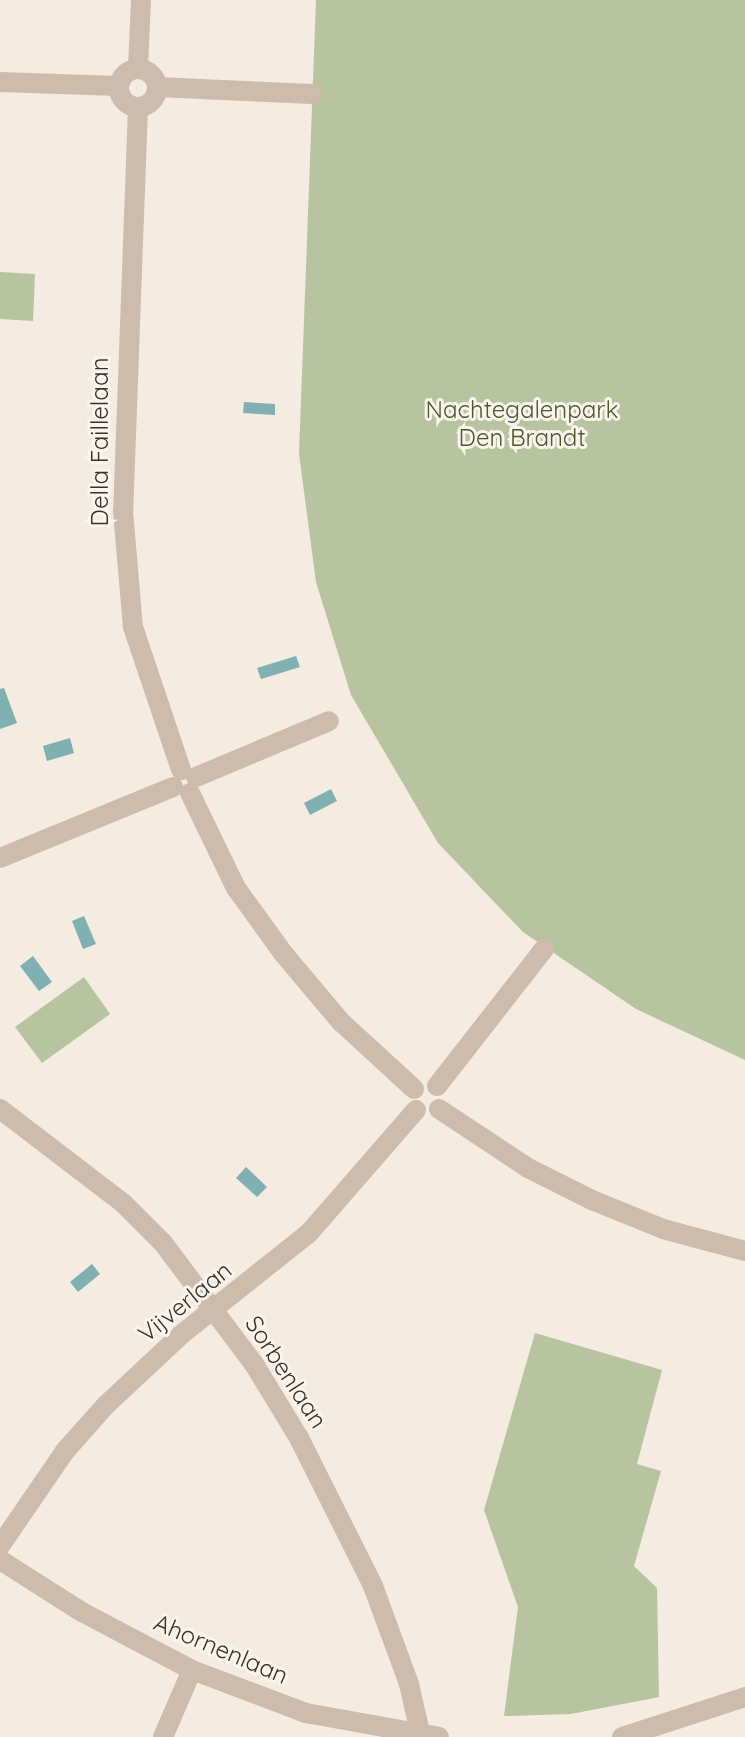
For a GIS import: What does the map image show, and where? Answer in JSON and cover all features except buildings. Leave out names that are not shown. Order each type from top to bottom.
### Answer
[{"type":"street","points":[[138,68],[141,0]]},
{"type":"street","points":[[138,68],[150,73],[157,87],[151,101],[138,107],[123,101],[118,86],[124,74],[138,68]]},
{"type":"street","points":[[0,82],[118,86]]},
{"type":"street","points":[[157,87],[312,94]]},
{"type":"street","name":"Della Faillelaan","points":[[138,107],[123,511],[133,627],[185,782],[236,888],[283,953],[341,1022],[414,1089]]},
{"type":"street","points":[[0,858],[329,721]]},
{"type":"street","points":[[437,1086],[544,949]]},
{"type":"street","points":[[429,1082],[437,1086],[442,1093],[439,1109],[428,1114],[416,1110],[414,1089],[429,1082]]},
{"type":"street","name":"Sorbenlaan","points":[[0,1109],[123,1203],[163,1243],[214,1309],[291,1426],[338,1511],[392,1635],[427,1736]]},
{"type":"street","points":[[439,1109],[528,1168],[592,1200],[663,1229],[745,1251]]},
{"type":"street","name":"Vijverlaan","points":[[0,1546],[65,1451],[106,1405],[214,1309],[309,1233],[416,1110]]},
{"type":"street","name":"Ahornenlaan","points":[[0,1560],[82,1612],[192,1670],[306,1713],[427,1736]]},
{"type":"street","points":[[163,1737],[192,1670]]},
{"type":"street","points":[[622,1737],[745,1697]]},
{"type":"green space","name":"Nachtegalenpark Den Brandt","points":[[316,0],[745,0],[745,1060],[636,1009],[523,932],[438,843],[351,695],[316,582],[299,454]]},
{"type":"green space","points":[[0,272],[35,274],[33,321],[0,319]]},
{"type":"green space","points":[[84,977],[110,1014],[42,1063],[15,1027]]},
{"type":"green space","points":[[535,1333],[662,1370],[637,1464],[661,1471],[634,1566],[657,1588],[659,1697],[571,1714],[504,1716],[518,1607],[484,1510]]},
{"type":"water","points":[[244,402],[275,404],[275,415],[243,413]]},
{"type":"water","points":[[296,656],[300,667],[261,679],[257,668]]},
{"type":"water","points":[[4,688],[17,723],[0,729],[0,689]]},
{"type":"water","points":[[70,738],[74,753],[47,761],[43,746]]},
{"type":"water","points":[[331,789],[337,801],[310,815],[304,803]]},
{"type":"water","points":[[84,916],[96,944],[83,949],[72,921]]},
{"type":"water","points":[[33,956],[52,982],[39,991],[20,966]]},
{"type":"water","points":[[246,1167],[267,1187],[257,1197],[236,1178]]},
{"type":"water","points":[[92,1264],[100,1274],[78,1292],[70,1282]]}]
